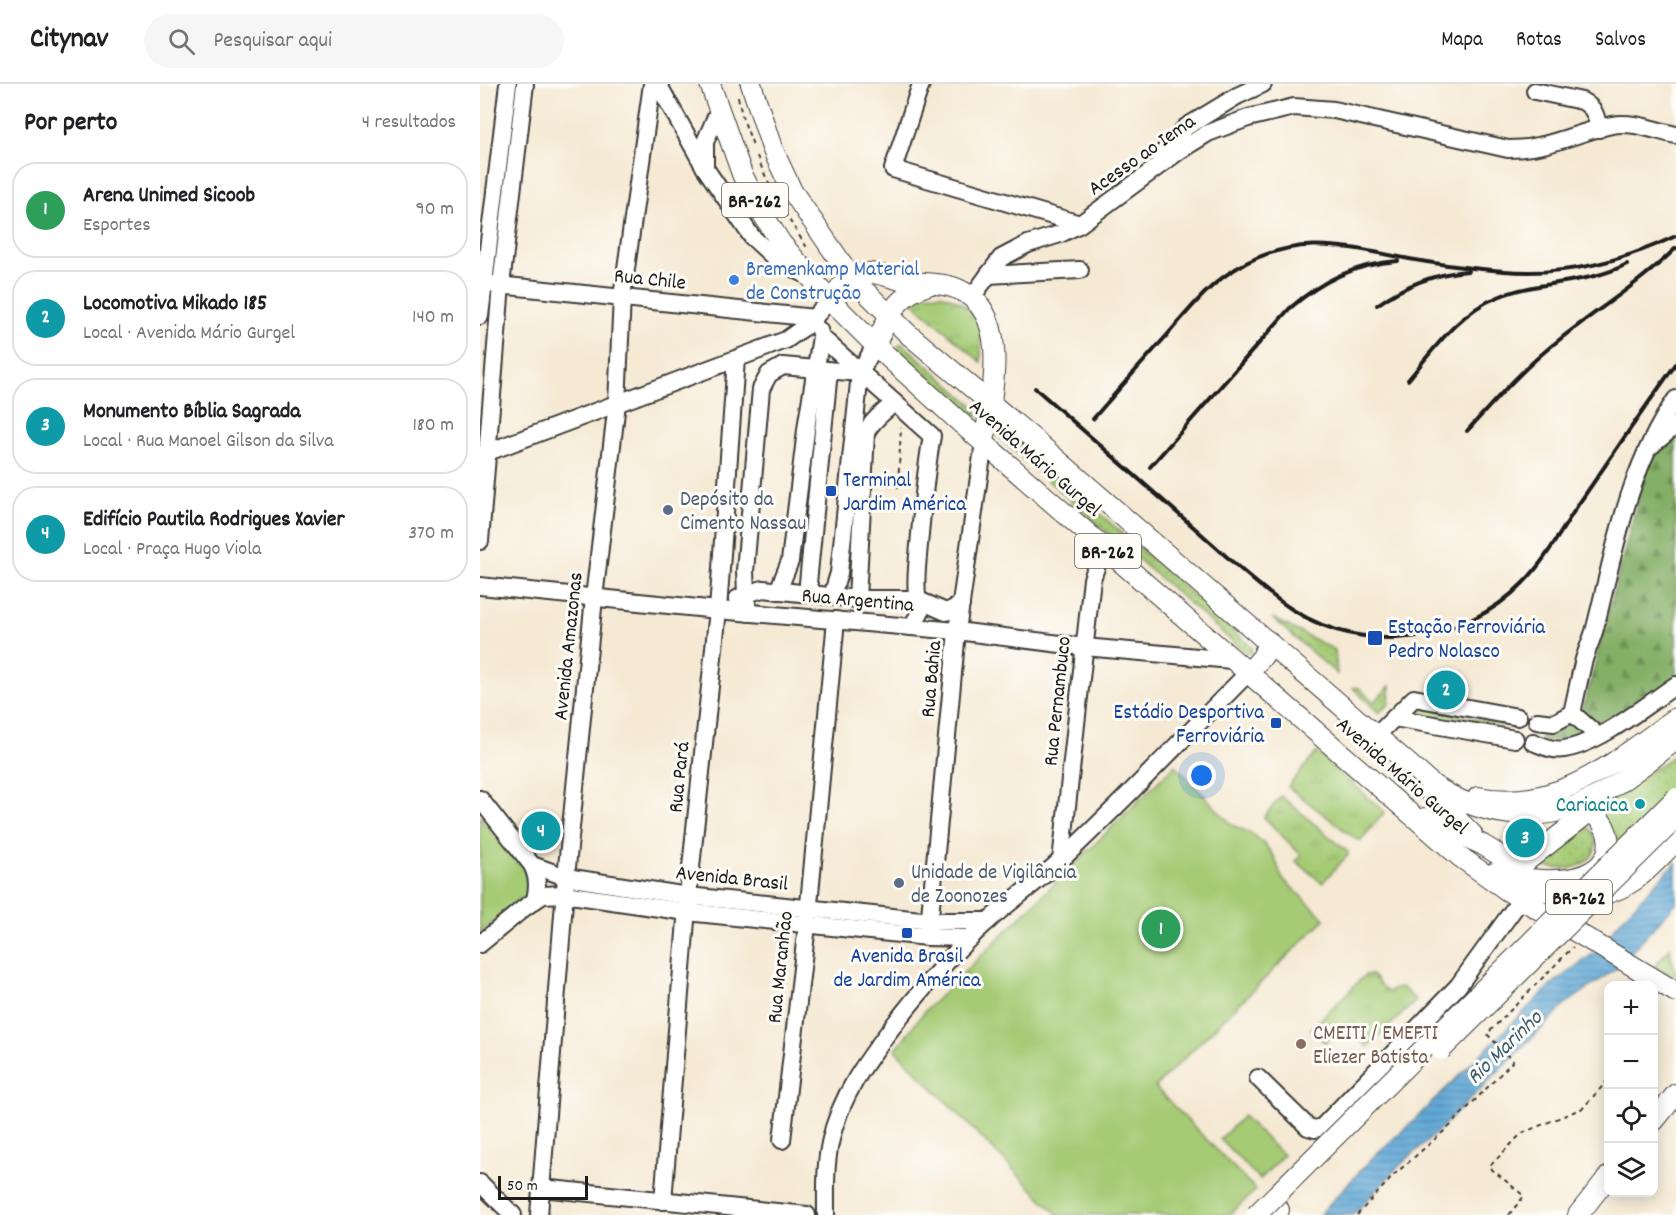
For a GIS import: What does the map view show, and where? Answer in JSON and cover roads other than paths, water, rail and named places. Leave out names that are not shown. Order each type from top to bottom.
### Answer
[{"type":"main road","name":"Avenida Mário Gurgel","points":[[710,84],[718,112],[742,174],[759,208],[781,243],[806,275],[830,300],[875,345],[984,442],[1459,856]]},
{"type":"main road","name":"Avenida Mário Gurgel","points":[[751,84],[772,148],[792,191],[851,277],[890,316],[1268,641],[1413,769]]},
{"type":"main road","points":[[830,300],[851,277],[874,273],[928,285],[958,288],[972,297],[982,308],[989,322],[993,340],[995,366],[984,442]]},
{"type":"main road","points":[[875,345],[898,302],[905,295],[928,285]]},
{"type":"main road","points":[[1248,673],[1263,656],[1268,641]]},
{"type":"main road","name":"BR-262","points":[[1413,769],[1440,786],[1482,798],[1517,799],[1550,794],[1594,776],[1676,718]]},
{"type":"main road","points":[[1413,769],[1454,798],[1493,812],[1526,815],[1577,807],[1602,793],[1676,740]]},
{"type":"main road","points":[[1413,769],[1434,797],[1483,844]]},
{"type":"main road","points":[[1256,1215],[1676,798]]},
{"type":"main road","points":[[1403,808],[1483,844],[1504,858],[1524,863],[1584,816],[1577,807]]},
{"type":"main road","points":[[1509,878],[1541,880],[1570,878],[1589,873],[1600,865],[1607,853],[1607,833],[1595,814],[1577,807]]},
{"type":"main road","points":[[1274,1215],[1676,818]]},
{"type":"main road","name":"BR-262","points":[[1459,856],[1485,870],[1549,893],[1588,897],[1614,891],[1636,879],[1676,842]]},
{"type":"main road","points":[[1459,856],[1521,899],[1675,990]]},
{"type":"main road","points":[[1658,1112],[1676,1094]]},
{"type":"main road","points":[[1578,1215],[1604,1182]]},
{"type":"street","points":[[480,541],[488,284],[508,84]]},
{"type":"street","points":[[480,316],[525,84]]},
{"type":"street","name":"Avenida Amazonas","points":[[539,1215],[565,885],[594,598],[617,403],[622,297],[652,84]]},
{"type":"street","points":[[658,84],[705,168],[752,237],[777,260],[806,275]]},
{"type":"street","points":[[921,84],[893,169],[1080,224]]},
{"type":"street","points":[[1142,177],[1186,127],[1237,96],[1263,84]]},
{"type":"street","points":[[1535,91],[1588,104],[1593,108],[1599,129]]},
{"type":"street","name":"Acesso ao Iema","points":[[972,297],[1001,258],[1028,244],[1060,234],[1080,224],[1142,177],[1208,133],[1248,118],[1294,107],[1334,110],[1508,149],[1528,149],[1548,145],[1599,129],[1624,124],[1676,135]]},
{"type":"street","points":[[705,168],[705,142],[718,112]]},
{"type":"street","points":[[987,275],[1080,270]]},
{"type":"street","name":"Rua Chile","points":[[488,284],[815,318]]},
{"type":"street","points":[[483,454],[786,340],[815,318],[830,300]]},
{"type":"street","points":[[813,594],[808,583],[822,370],[821,337],[815,318]]},
{"type":"street","points":[[821,337],[932,436],[927,459],[916,599],[920,614],[911,627]]},
{"type":"street","points":[[832,596],[839,573],[860,374],[875,345]]},
{"type":"street","points":[[727,382],[736,359]]},
{"type":"street","name":"Rua Pará","points":[[663,1201],[688,904],[718,610],[736,359]]},
{"type":"street","points":[[749,613],[745,571],[761,388],[769,374],[783,366],[860,374]]},
{"type":"street","points":[[778,591],[790,561],[807,422],[822,370]]},
{"type":"street","points":[[1536,722],[1554,723],[1572,713],[1583,662],[1594,630],[1624,508],[1659,424],[1676,399]]},
{"type":"street","points":[[617,403],[627,420]]},
{"type":"street","points":[[857,599],[866,433],[878,417],[894,403]]},
{"type":"street","points":[[1648,449],[1676,425]]},
{"type":"street","name":"Rua Bahia","points":[[931,921],[957,631],[984,442]]},
{"type":"street","points":[[723,535],[745,571]]},
{"type":"street","name":"Rua Pernambuco","points":[[1061,861],[1092,579],[1106,549]]},
{"type":"street","name":"Rua Argentina","points":[[480,586],[957,631],[1084,647],[1232,660]]},
{"type":"street","points":[[709,594],[718,610],[746,594],[763,589],[857,599],[916,599],[946,612],[960,605]]},
{"type":"street","name":"Rua Maranhão","points":[[782,1140],[807,917],[836,620]]},
{"type":"street","points":[[826,1215],[826,1174],[830,1141],[840,1110],[855,1078],[925,985],[988,921],[1061,861],[1248,673]]},
{"type":"street","points":[[1533,742],[1548,748],[1563,750],[1589,742],[1676,685]]},
{"type":"street","points":[[1376,736],[1414,698],[1518,717]]},
{"type":"street","points":[[1572,713],[1598,736]]},
{"type":"street","points":[[1394,718],[1515,739]]},
{"type":"street","points":[[480,799],[532,865],[538,887],[535,900],[480,944]]},
{"type":"street","name":"Avenida Brasil","points":[[532,865],[565,885],[688,904],[807,917],[928,938],[971,938]]},
{"type":"street","name":"Avenida Brasil","points":[[535,900],[565,885]]},
{"type":"street","points":[[1258,1078],[1308,1127],[1315,1129],[1322,1127],[1458,986],[1521,899]]},
{"type":"street","name":"Avenida Brasil","points":[[807,917],[988,921]]},
{"type":"street","points":[[928,938],[931,921]]},
{"type":"street","points":[[480,1183],[513,1215]]},
{"type":"street","points":[[541,1188],[807,1215]]},
{"type":"street","points":[[480,1191],[495,1199],[513,1215]]},
{"type":"water","name":"Rio Marinho","points":[[1676,862],[1676,903],[1616,969],[1566,1004],[1434,1135],[1396,1169],[1353,1215],[1319,1215],[1375,1155],[1410,1124],[1552,984],[1594,953],[1627,913]]},
{"type":"railway","points":[[1093,419],[1208,290],[1227,274],[1262,256],[1286,249],[1331,246],[1465,267],[1504,271],[1549,271],[1613,260],[1676,236]]},
{"type":"railway","points":[[1467,431],[1511,383],[1546,350],[1676,248]]},
{"type":"railway","points":[[1150,467],[1289,309],[1301,299],[1326,282],[1353,270],[1398,261]]},
{"type":"railway","points":[[1408,380],[1448,333],[1471,312],[1484,304],[1514,292],[1578,280],[1627,264]]},
{"type":"railway","points":[[1377,305],[1420,282],[1444,274],[1468,271]]},
{"type":"railway","points":[[1035,388],[1251,578],[1293,610],[1321,625],[1351,634],[1382,638],[1413,637],[1443,630],[1472,619],[1499,604],[1523,583],[1546,554],[1676,364]]},
{"type":"place","name":"Bremenkamp Material de Construção","points":[[734,280]]},
{"type":"place","name":"Terminal Jardim América","points":[[831,491]]},
{"type":"place","name":"Depósito da Cimento Nassau","points":[[668,510]]},
{"type":"place","name":"Estação Ferroviária Pedro Nolasco","points":[[1375,638]]},
{"type":"place","name":"Locomotiva Mikado 185","points":[[1446,690]]},
{"type":"place","name":"Estádio Desportiva Ferroviária","points":[[1276,723]]},
{"type":"place","name":"Cariacica","points":[[1640,804]]},
{"type":"place","name":"Edifício Pautila Rodrigues Xavier","points":[[541,831]]},
{"type":"place","name":"Monumento Bíblia Sagrada","points":[[1525,838]]},
{"type":"place","name":"Unidade de Vigilância de Zoonozes","points":[[899,883]]},
{"type":"place","name":"Arena Unimed Sicoob","points":[[1161,929]]},
{"type":"place","name":"Avenida Brasil de Jardim América","points":[[907,933]]},
{"type":"place","name":"CMEITI / EMEFTI Eliezer Batista","points":[[1301,1044]]}]
